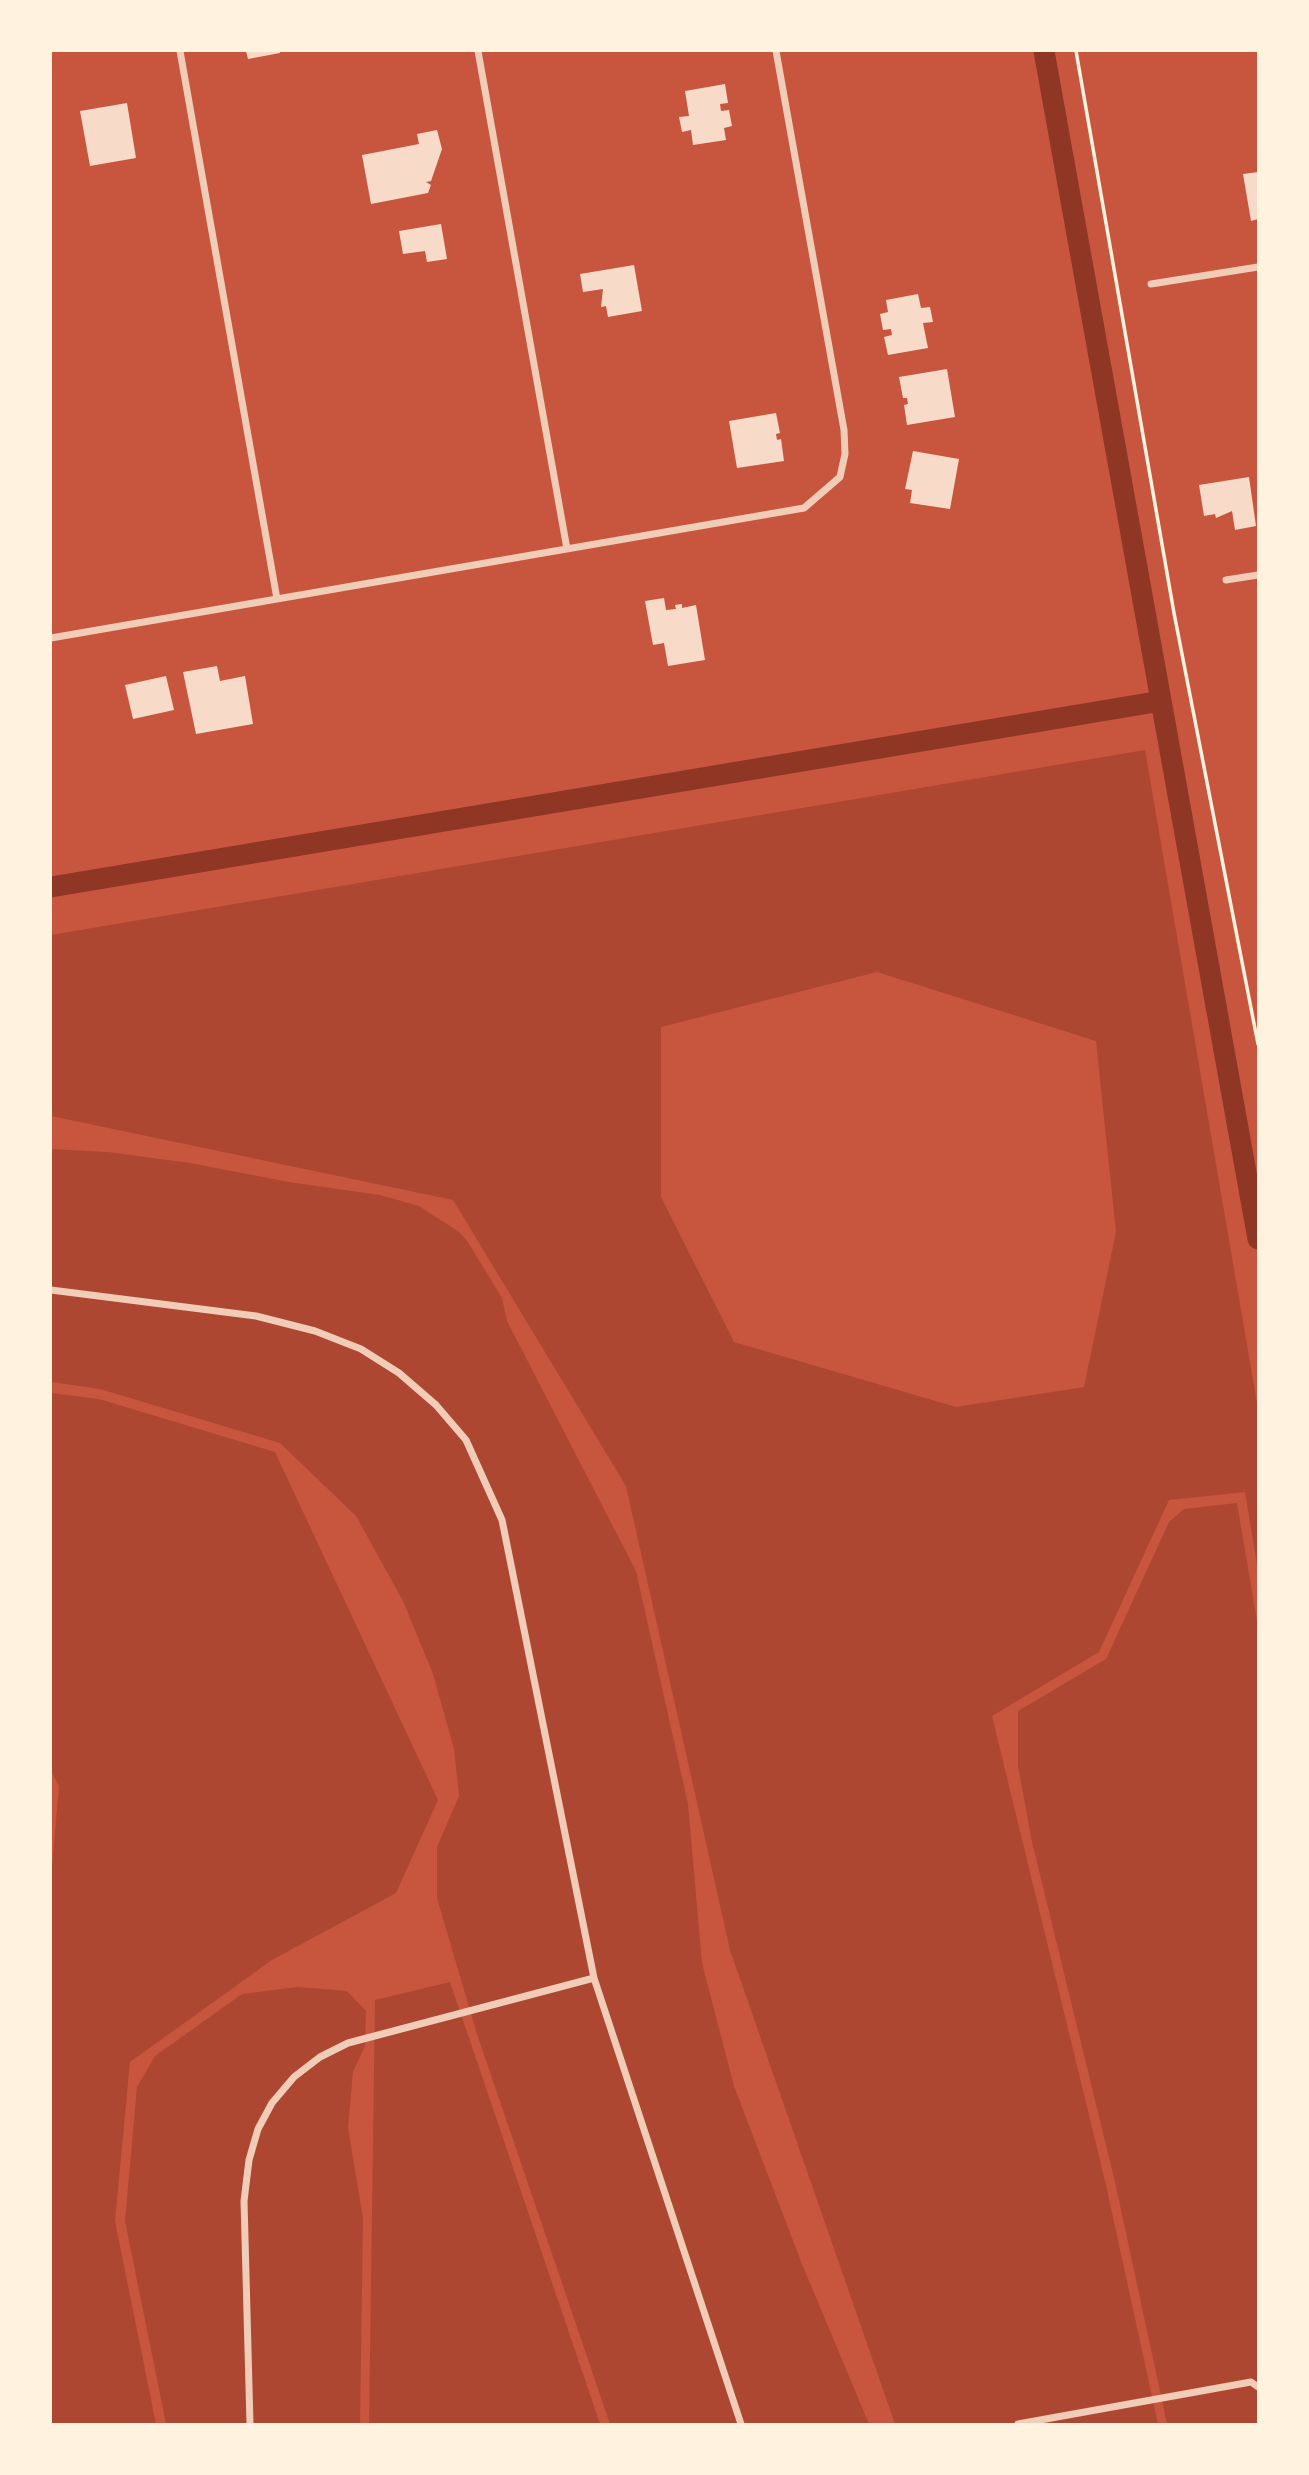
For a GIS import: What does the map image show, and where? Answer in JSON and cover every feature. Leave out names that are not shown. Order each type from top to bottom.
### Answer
[{"type":"street","points":[[180,51],[277,599]]},
{"type":"street","points":[[478,51],[567,549]]},
{"type":"street","points":[[51,638],[804,508],[840,477],[845,454],[844,430],[776,51]]},
{"type":"street","points":[[1152,284],[1258,267]]},
{"type":"street","points":[[1226,580],[1258,575]]},
{"type":"street","points":[[51,1290],[256,1316],[315,1331],[361,1349],[399,1373],[436,1405],[466,1440],[502,1520],[594,1978],[741,2424]]},
{"type":"street","points":[[250,2424],[244,2201],[249,2160],[258,2129],[272,2103],[294,2077],[320,2057],[348,2043],[594,1978]]},
{"type":"street","points":[[1018,2424],[1251,2382],[1258,2388]]},
{"type":"path","points":[[1076,51],[1174,612],[1258,1044]]},
{"type":"shaded area","points":[[1145,750],[1258,1409],[1258,1571],[1245,1492],[1169,1500],[1099,1652],[992,1716],[1106,2185],[1158,2424],[895,2424],[730,1950],[626,1486],[453,1200],[51,1116],[51,935]],"holes":[[[877,972],[1096,1041],[1116,1232],[1084,1387],[956,1407],[734,1342],[661,1197],[661,1027]]]},
{"type":"shaded area","points":[[51,1149],[108,1152],[190,1163],[289,1182],[380,1195],[419,1206],[459,1232],[468,1242],[502,1298],[507,1321],[636,1571],[688,1804],[702,1963],[734,2086],[802,2264],[869,2424],[610,2424],[477,2034],[437,1898],[437,1847],[459,1796],[454,1749],[433,1674],[403,1601],[356,1516],[280,1443],[100,1389],[51,1382]]},
{"type":"shaded area","points":[[51,1393],[99,1399],[275,1452],[438,1800],[396,1893],[272,1960],[130,2062],[115,2221],[156,2424],[51,2424],[51,1878],[59,1786],[51,1771]]},
{"type":"shaded area","points":[[1237,1503],[1258,1627],[1258,2424],[1167,2424],[1115,2182],[1032,1842],[1018,1766],[1018,1711],[1106,1659],[1169,1522],[1184,1509]]},
{"type":"shaded area","points":[[450,1982],[600,2424],[369,2424],[375,2000]]},
{"type":"shaded area","points":[[297,1987],[347,1991],[366,2011],[365,2046],[353,2072],[348,2128],[363,2218],[360,2424],[166,2424],[125,2221],[137,2087],[155,2056],[242,1994]]},
{"type":"building","points":[[246,51],[280,51],[280,53],[248,59]]},
{"type":"building","points":[[725,84],[728,103],[720,104],[721,111],[729,110],[732,126],[724,128],[726,140],[693,145],[691,130],[682,132],[679,117],[689,116],[685,91]]},
{"type":"building","points":[[127,103],[136,158],[90,166],[80,111]]},
{"type":"building","points":[[437,130],[442,149],[431,181],[426,182],[431,185],[428,193],[371,204],[362,155],[419,144],[417,134]]},
{"type":"building","points":[[1258,172],[1258,219],[1251,221],[1243,174]]},
{"type":"building","points":[[441,224],[447,259],[427,262],[425,251],[403,254],[399,231]]},
{"type":"building","points":[[634,265],[642,311],[608,317],[606,306],[601,307],[603,289],[583,292],[580,274]]},
{"type":"building","points":[[918,294],[921,308],[930,307],[933,322],[923,323],[928,348],[888,355],[884,337],[892,335],[891,329],[883,330],[880,314],[888,312],[886,300]]},
{"type":"building","points":[[947,369],[955,417],[907,425],[904,405],[908,404],[907,398],[903,398],[899,377]]},
{"type":"building","points":[[776,413],[780,433],[776,434],[777,440],[781,439],[784,461],[737,468],[729,421]]},
{"type":"building","points":[[913,451],[959,459],[950,509],[910,503],[912,490],[905,489]]},
{"type":"building","points":[[1249,477],[1256,526],[1235,530],[1232,511],[1216,518],[1215,514],[1204,516],[1199,485]]},
{"type":"building","points":[[664,598],[666,610],[676,609],[675,605],[682,604],[682,608],[696,605],[705,660],[668,666],[664,643],[653,645],[645,601]]},
{"type":"building","points":[[217,666],[220,681],[245,676],[253,724],[196,734],[183,672]]},
{"type":"building","points":[[166,676],[174,710],[133,719],[125,685]]},
{"type":"waterway","points":[[1044,51],[1258,1239]]},
{"type":"waterway","points":[[51,887],[1161,701]]}]
